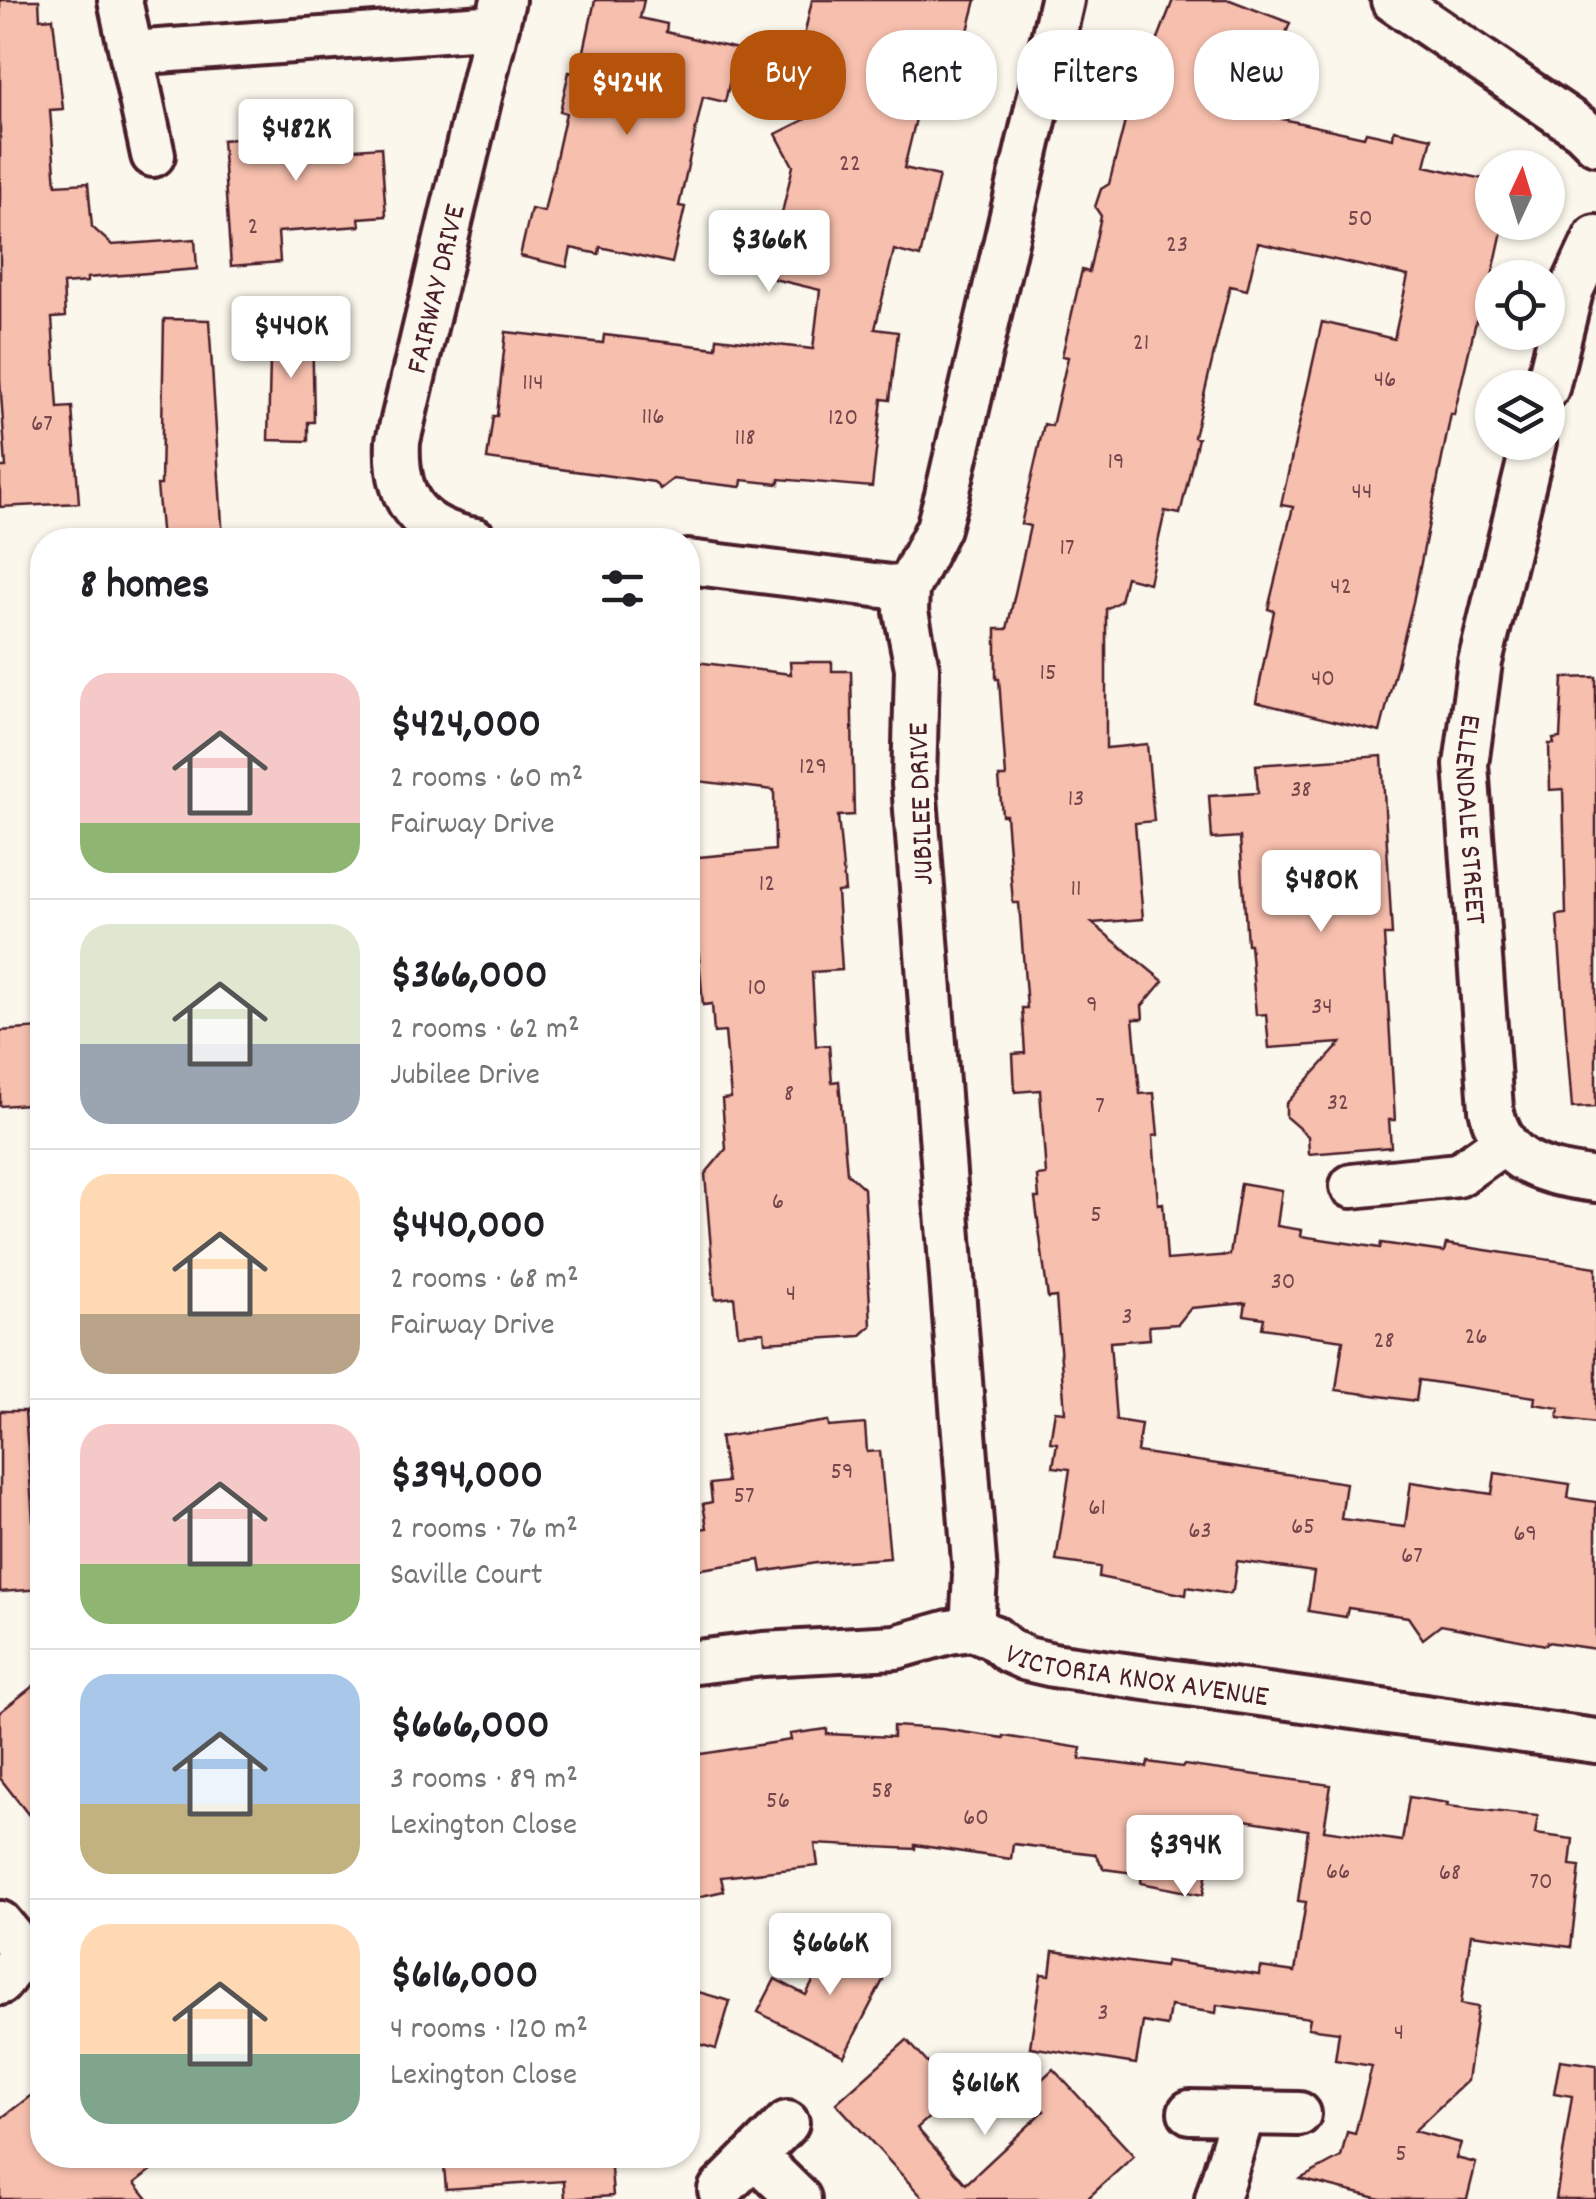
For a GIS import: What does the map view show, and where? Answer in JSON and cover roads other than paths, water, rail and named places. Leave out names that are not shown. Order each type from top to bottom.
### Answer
[{"type":"street","points":[[120,0],[152,155]]},
{"type":"street","points":[[700,563],[906,589],[938,528],[1062,0]]},
{"type":"street","points":[[1393,0],[1582,129],[1596,143]]},
{"type":"street","points":[[132,53],[500,13]]},
{"type":"street","name":"FAIRWAY DRIVE","points":[[406,527],[398,442],[500,13]]},
{"type":"street","points":[[1551,370],[1571,290],[1596,237]]},
{"type":"street","name":"ELLENDALE STREET","points":[[1503,1143],[1491,1109],[1466,765],[1480,662],[1530,460]]},
{"type":"street","name":"JUBILEE DRIVE","points":[[906,589],[906,612],[917,668],[914,784],[974,1575],[972,1629]]},
{"type":"street","points":[[1352,1186],[1458,1175],[1503,1143],[1532,1165],[1596,1180]]},
{"type":"street","name":"VICTORIA KNOX AVENUE","points":[[700,1662],[896,1647],[972,1629],[993,1637],[1009,1651],[1053,1665],[1596,1741]]},
{"type":"street","points":[[1190,2112],[1299,2114]]},
{"type":"street","points":[[1217,2199],[1243,2114]]},
{"type":"street","points":[[720,2190],[787,2124]]},
{"type":"street","points":[[756,2156],[799,2199]]}]
